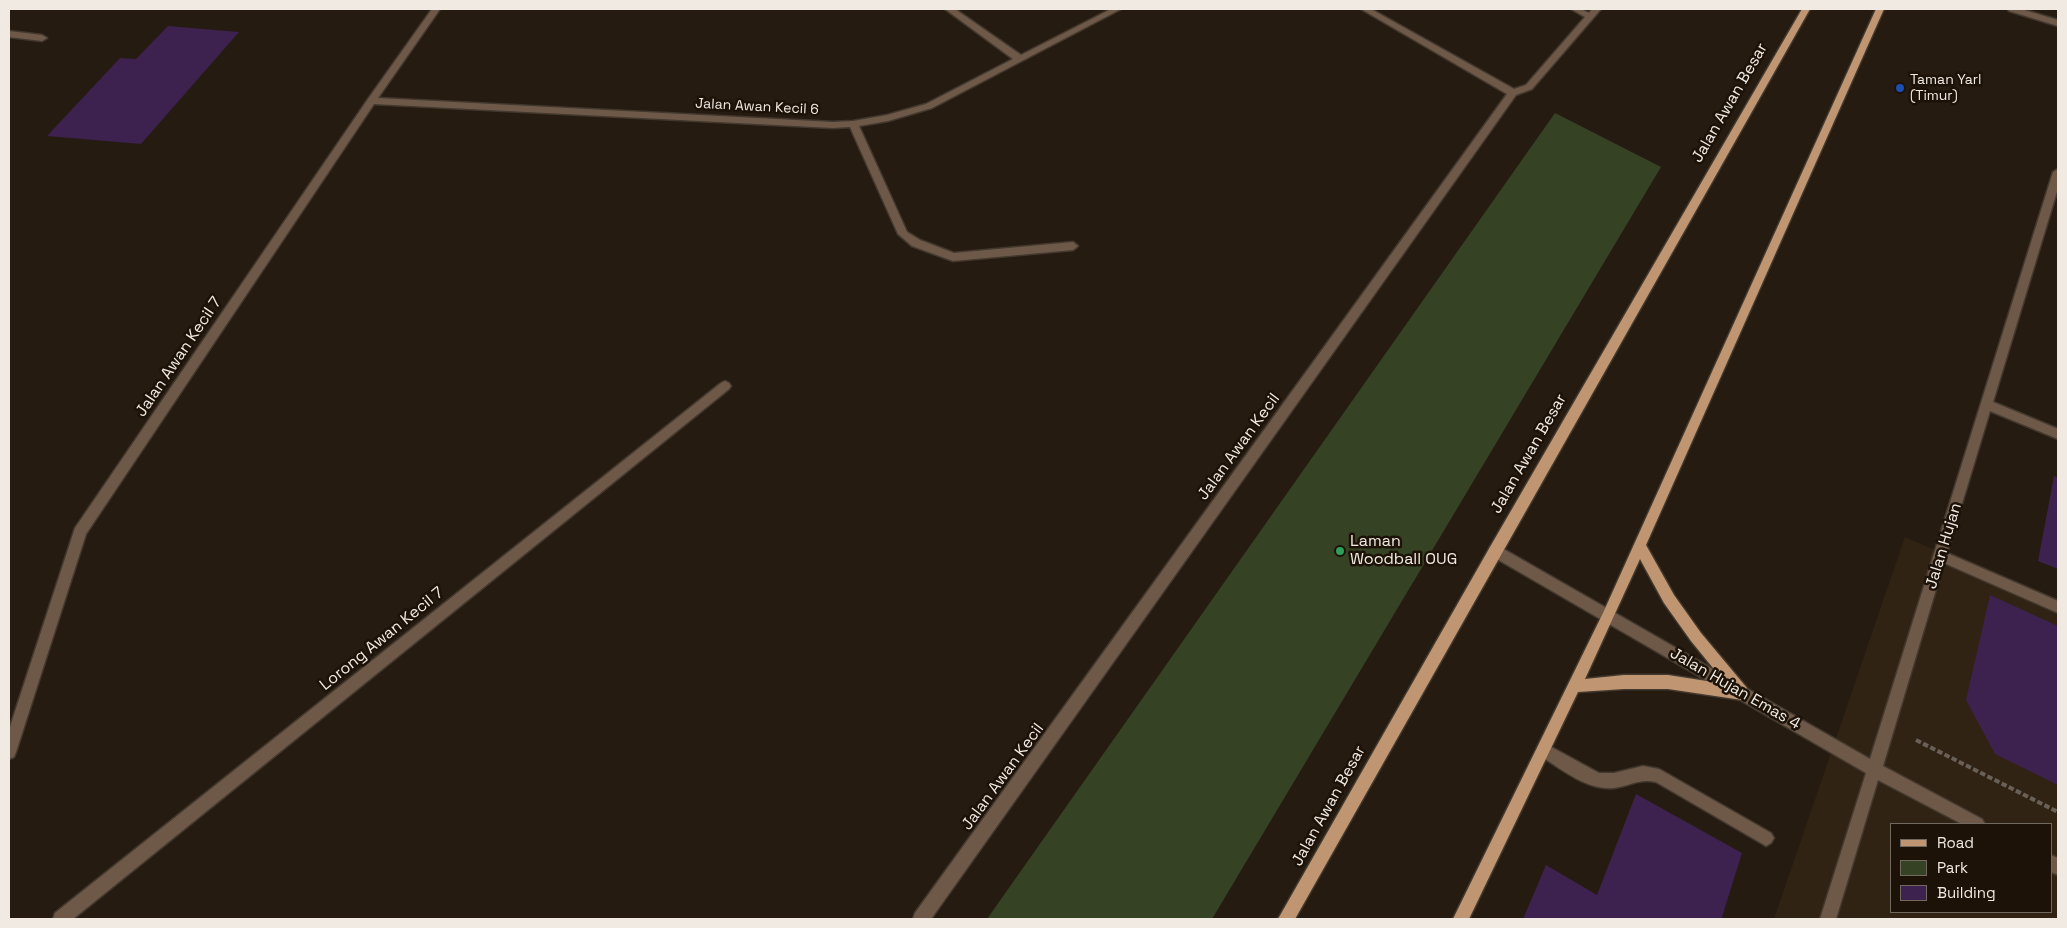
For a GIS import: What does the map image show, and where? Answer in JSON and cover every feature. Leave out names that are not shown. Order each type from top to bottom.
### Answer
[{"type":"main road","name":"Jalan Awan Besar","points":[[1286,919],[1494,551],[1806,9]]},
{"type":"main road","points":[[1461,919],[1608,616],[1880,9]]},
{"type":"main road","points":[[1639,544],[1669,599],[1696,637],[1742,693]]},
{"type":"main road","points":[[1575,686],[1668,682],[1742,693]]},
{"type":"street","name":"Jalan Awan Kecil 7","points":[[9,752],[80,532],[371,101],[436,9]]},
{"type":"street","points":[[948,9],[1020,59]]},
{"type":"street","name":"Jalan Awan Kecil 6","points":[[371,101],[833,125],[853,124],[888,118],[929,106],[1117,9]]},
{"type":"street","points":[[1365,9],[1512,93]]},
{"type":"street","points":[[1575,9],[1594,13]]},
{"type":"street","points":[[2012,9],[2058,23]]},
{"type":"street","name":"Jalan Awan Kecil","points":[[921,919],[1512,93],[1529,87],[1594,13]]},
{"type":"street","points":[[9,34],[42,38]]},
{"type":"street","points":[[853,124],[903,234],[916,243],[934,252],[953,257],[1073,246]]},
{"type":"street","name":"Jalan Hujan","points":[[1828,919],[1889,726],[1986,405],[2055,194],[2058,172]]},
{"type":"street","name":"Lorong Awan Kecil 7","points":[[61,919],[725,386]]},
{"type":"street","points":[[1986,405],[2058,434]]},
{"type":"street","name":"Jalan Hujan Emas 4","points":[[1494,551],[1875,770],[1975,823]]},
{"type":"street","points":[[1941,556],[2058,607]]},
{"type":"street","points":[[1544,750],[1592,778],[1604,782],[1615,781],[1641,772],[1659,776],[1766,838]]},
{"type":"path","points":[[1889,726],[2058,812]]},
{"type":"shaded area","points":[[1905,537],[2058,604],[2058,919],[1774,919]]},
{"type":"green space","name":"Laman Woodball OUG","points":[[1555,113],[1661,167],[1212,919],[987,919]]},
{"type":"building","points":[[168,26],[239,32],[141,144],[47,136],[120,58],[136,59]]},
{"type":"building","points":[[2054,476],[2058,478],[2058,569],[2038,561]]},
{"type":"building","points":[[1990,595],[2058,626],[2058,785],[1995,754],[1966,700]]},
{"type":"building","points":[[1636,794],[1742,853],[1722,917],[1725,919],[1523,919],[1546,865],[1597,895]]},
{"type":"place","name":"Taman Yarl (Timur)","points":[[1900,88]]},
{"type":"place","name":"Laman Woodball OUG","points":[[1340,551]]}]
